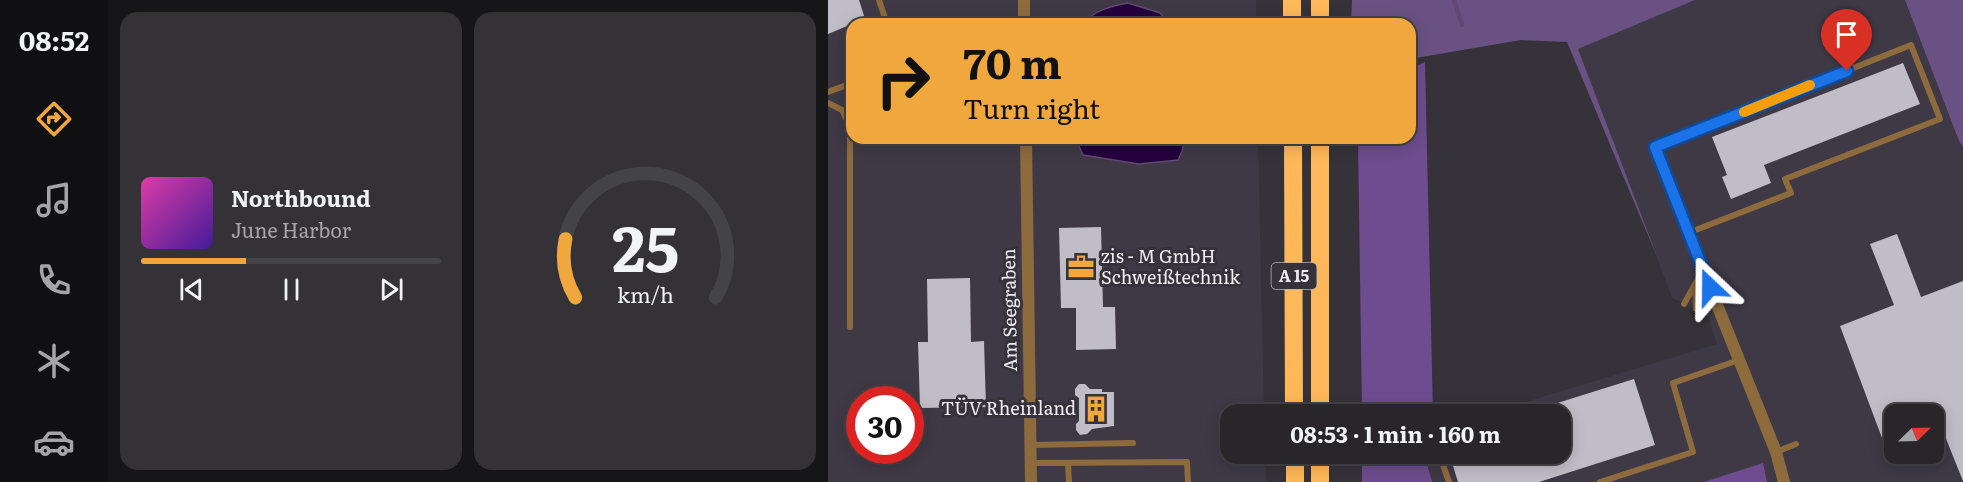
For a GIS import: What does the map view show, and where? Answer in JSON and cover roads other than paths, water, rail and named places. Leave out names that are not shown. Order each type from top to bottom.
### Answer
[{"type":"highway","points":[[1292,0],[1292,18]]},
{"type":"highway","points":[[1320,0],[1320,18]]},
{"type":"highway","name":"A 15","points":[[1293,144],[1294,404]]},
{"type":"highway","name":"A 15","points":[[1320,144],[1320,404]]},
{"type":"highway","points":[[1294,464],[1294,482]]},
{"type":"highway","points":[[1320,464],[1320,482]]},
{"type":"street","points":[[1024,0],[1024,18]]},
{"type":"street","name":"Am Seegraben","points":[[1026,144],[1031,482]]},
{"type":"street","points":[[1704,270],[1776,452],[1784,482]]},
{"type":"lane","points":[[879,0],[885,18]]},
{"type":"lane","points":[[1684,304],[1704,270],[1688,233],[1655,147],[1911,45],[1940,119],[1785,180],[1791,193],[1688,233]]},
{"type":"lane","points":[[828,92],[846,85]]},
{"type":"lane","points":[[828,103],[842,110],[846,118]]},
{"type":"lane","points":[[850,144],[850,327]]},
{"type":"lane","points":[[1695,283],[1696,309]]},
{"type":"lane","points":[[1600,482],[1693,452],[1673,383],[1740,360]]},
{"type":"lane","points":[[1030,445],[1133,443]]},
{"type":"lane","points":[[1776,452],[1796,444]]},
{"type":"lane","points":[[1030,462],[1068,464],[1187,462],[1188,482]]},
{"type":"lane","points":[[1068,464],[1069,482]]},
{"type":"lane","points":[[1443,464],[1449,482]]},
{"type":"waterway","points":[[1454,0],[1462,25]]},
{"type":"place","name":"zis - M GmbH Schweißtechnik","points":[[1081,267]]},
{"type":"place","name":"TÜV Rheinland","points":[[1096,409]]}]
